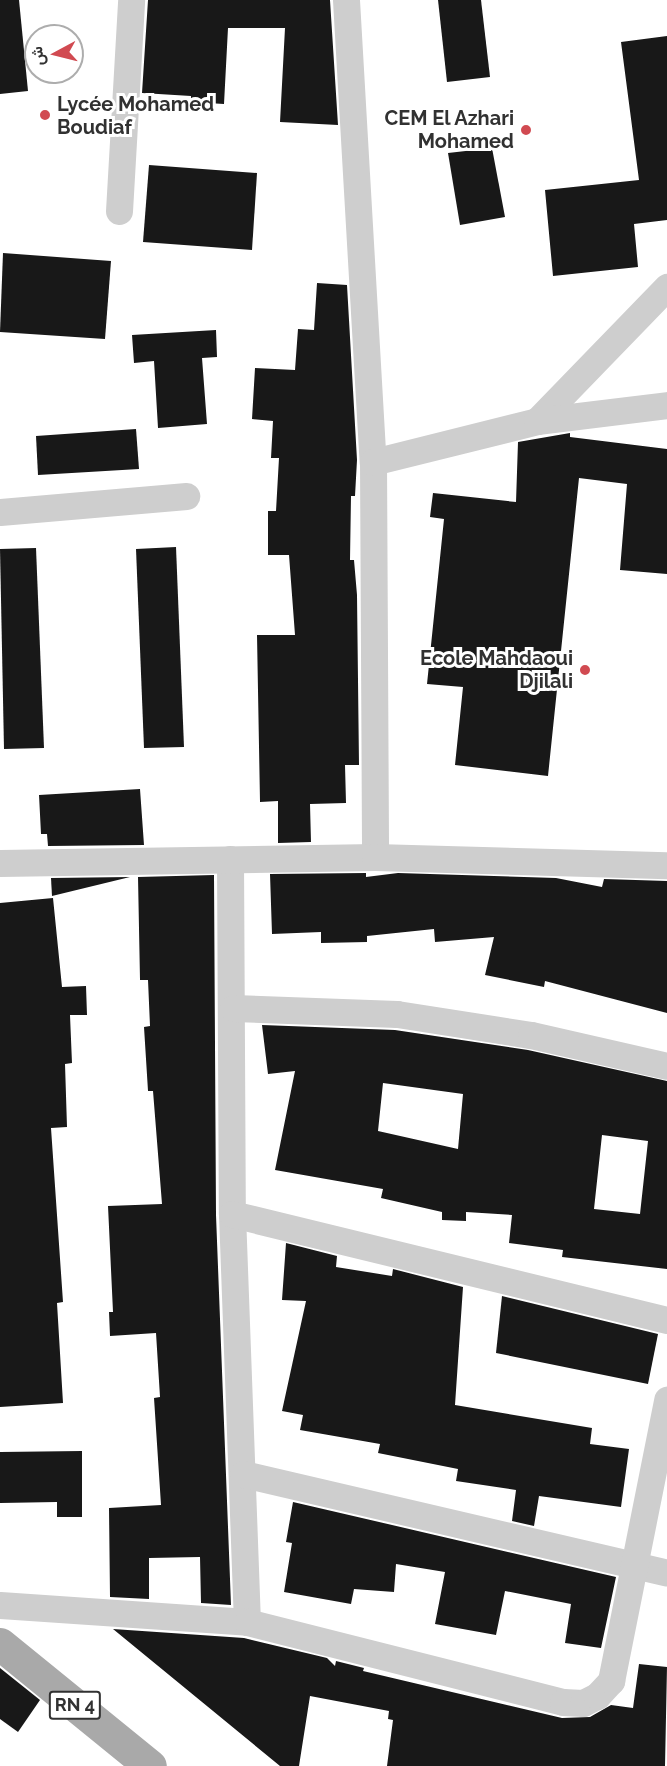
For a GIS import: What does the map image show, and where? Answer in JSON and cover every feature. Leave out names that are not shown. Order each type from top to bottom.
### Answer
[{"type":"main road","name":"RN 4","points":[[0,1644],[150,1766]]},
{"type":"street","points":[[118,211],[131,0]]},
{"type":"street","points":[[346,0],[373,462],[375,856]]},
{"type":"street","points":[[537,421],[667,287]]},
{"type":"street","points":[[373,462],[537,421],[667,405]]},
{"type":"street","points":[[0,512],[186,496]]},
{"type":"street","points":[[0,863],[375,856],[667,865]]},
{"type":"street","points":[[230,859],[233,1008],[232,1214],[247,1623]]},
{"type":"street","points":[[233,1008],[397,1014],[531,1035],[667,1066]]},
{"type":"street","points":[[232,1214],[667,1320]]},
{"type":"street","points":[[0,1605],[247,1623],[563,1702],[583,1703],[597,1696],[611,1681],[667,1400]]},
{"type":"street","points":[[243,1474],[667,1573]]},
{"type":"building","points":[[0,0],[19,0],[24,51],[24,84],[27,84],[28,91],[0,94]]},
{"type":"building","points":[[148,0],[330,0],[338,125],[280,122],[285,28],[228,28],[224,104],[191,102],[191,96],[142,93]]},
{"type":"building","points":[[438,0],[481,0],[490,77],[447,82]]},
{"type":"building","points":[[667,36],[667,220],[634,224],[638,267],[553,276],[545,190],[639,180],[621,42]]},
{"type":"building","points":[[492,148],[505,217],[460,225],[448,153]]},
{"type":"building","points":[[149,165],[257,173],[252,250],[143,242]]},
{"type":"building","points":[[3,253],[111,261],[105,339],[0,332]]},
{"type":"building","points":[[317,283],[347,285],[357,460],[355,496],[351,496],[350,560],[354,560],[357,595],[359,765],[345,765],[346,803],[310,804],[311,842],[278,843],[278,801],[260,802],[257,635],[295,635],[289,555],[268,555],[268,511],[276,511],[279,458],[271,458],[273,421],[252,419],[255,368],[295,370],[298,329],[314,330]]},
{"type":"building","points":[[216,330],[217,357],[202,358],[207,424],[158,428],[154,361],[134,363],[132,335]]},
{"type":"building","points":[[136,429],[139,469],[38,475],[36,436]]},
{"type":"building","points":[[570,433],[570,437],[667,449],[667,574],[620,570],[627,484],[579,478],[548,776],[455,765],[463,687],[427,684],[444,519],[430,517],[433,493],[516,502],[518,442]]},
{"type":"building","points":[[176,547],[184,747],[144,748],[136,549]]},
{"type":"building","points":[[36,548],[44,748],[4,749],[0,549]]},
{"type":"building","points":[[140,789],[144,845],[48,846],[47,834],[41,834],[39,795]]},
{"type":"building","points":[[366,873],[366,877],[398,873],[556,878],[602,887],[604,879],[667,881],[667,1013],[545,981],[544,987],[485,975],[494,937],[435,942],[434,929],[367,936],[367,942],[321,943],[321,932],[272,934],[270,874]]},
{"type":"building","points":[[214,875],[216,1215],[231,1605],[201,1603],[200,1557],[149,1558],[149,1599],[110,1597],[109,1508],[161,1505],[154,1398],[160,1397],[156,1333],[110,1336],[109,1312],[113,1312],[108,1206],[162,1204],[153,1091],[148,1091],[144,1027],[150,1026],[148,980],[140,980],[138,877]]},
{"type":"building","points":[[130,877],[52,896],[51,878]]},
{"type":"building","points":[[53,898],[62,987],[86,986],[87,1015],[70,1015],[72,1063],[65,1064],[67,1127],[51,1128],[63,1302],[57,1303],[63,1403],[0,1407],[0,903]]},
{"type":"building","points":[[262,1025],[395,1030],[528,1050],[667,1081],[667,1269],[562,1257],[563,1250],[509,1243],[512,1215],[466,1212],[466,1221],[442,1220],[442,1212],[381,1198],[383,1189],[275,1170],[295,1071],[268,1074]],"holes":[[[383,1083],[463,1094],[458,1149],[378,1131]],[[602,1135],[648,1141],[640,1214],[594,1209]]]},
{"type":"building","points":[[286,1243],[337,1256],[336,1267],[392,1276],[393,1269],[463,1287],[455,1405],[592,1428],[590,1444],[629,1449],[621,1507],[539,1496],[534,1526],[512,1521],[516,1490],[456,1481],[458,1469],[378,1453],[380,1444],[300,1430],[303,1415],[282,1411],[306,1301],[282,1300]]},
{"type":"building","points":[[502,1296],[658,1334],[648,1384],[496,1353]]},
{"type":"building","points":[[82,1451],[82,1517],[57,1517],[57,1502],[0,1503],[0,1452]]},
{"type":"building","points":[[293,1502],[616,1577],[601,1648],[565,1643],[571,1604],[505,1591],[496,1635],[435,1624],[445,1572],[396,1564],[394,1592],[354,1589],[351,1604],[284,1592],[292,1543],[286,1542]]},
{"type":"building","points":[[113,1629],[244,1638],[327,1658],[335,1666],[336,1661],[364,1668],[363,1671],[562,1718],[590,1717],[611,1705],[633,1708],[639,1664],[667,1667],[665,1766],[387,1766],[393,1720],[388,1719],[389,1711],[310,1696],[299,1766],[280,1766]]},
{"type":"building","points":[[0,1668],[40,1700],[18,1732],[0,1719]]},
{"type":"place","name":"Lycée Mohamed Boudiaf","points":[[45,115]]},
{"type":"place","name":"CEM El Azhari Mohamed","points":[[526,130]]},
{"type":"place","name":"Ecole Mahdaoui Djilali","points":[[585,670]]}]
